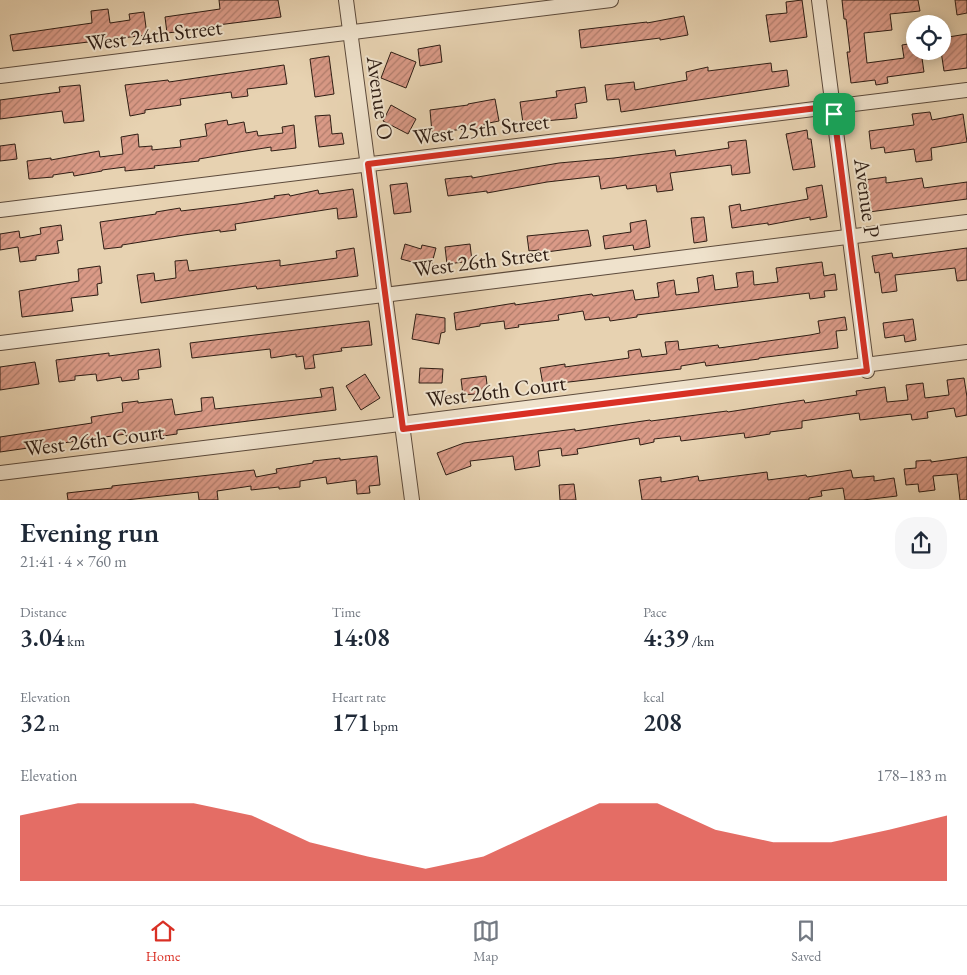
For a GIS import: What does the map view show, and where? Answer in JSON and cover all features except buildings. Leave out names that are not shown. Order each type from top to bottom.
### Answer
[{"type":"street","name":"Avenue O","points":[[346,0],[412,500]]},
{"type":"street","name":"West 24th Street","points":[[0,76],[611,0]]},
{"type":"street","name":"Avenue P","points":[[819,0],[867,368]]},
{"type":"street","name":"West 25th Street","points":[[0,210],[967,90]]},
{"type":"street","name":"West 26th Street","points":[[0,342],[967,222]]},
{"type":"street","name":"West 26th Court","points":[[0,479],[867,368],[967,352]]},
{"type":"street","name":"West 26th Court","points":[[867,368],[967,359]]},
{"type":"street","name":"West 26th Court","points":[[0,473],[403,426]]},
{"type":"route","points":[[833,106],[834,114],[867,371],[403,429],[368,164],[833,106]]}]
